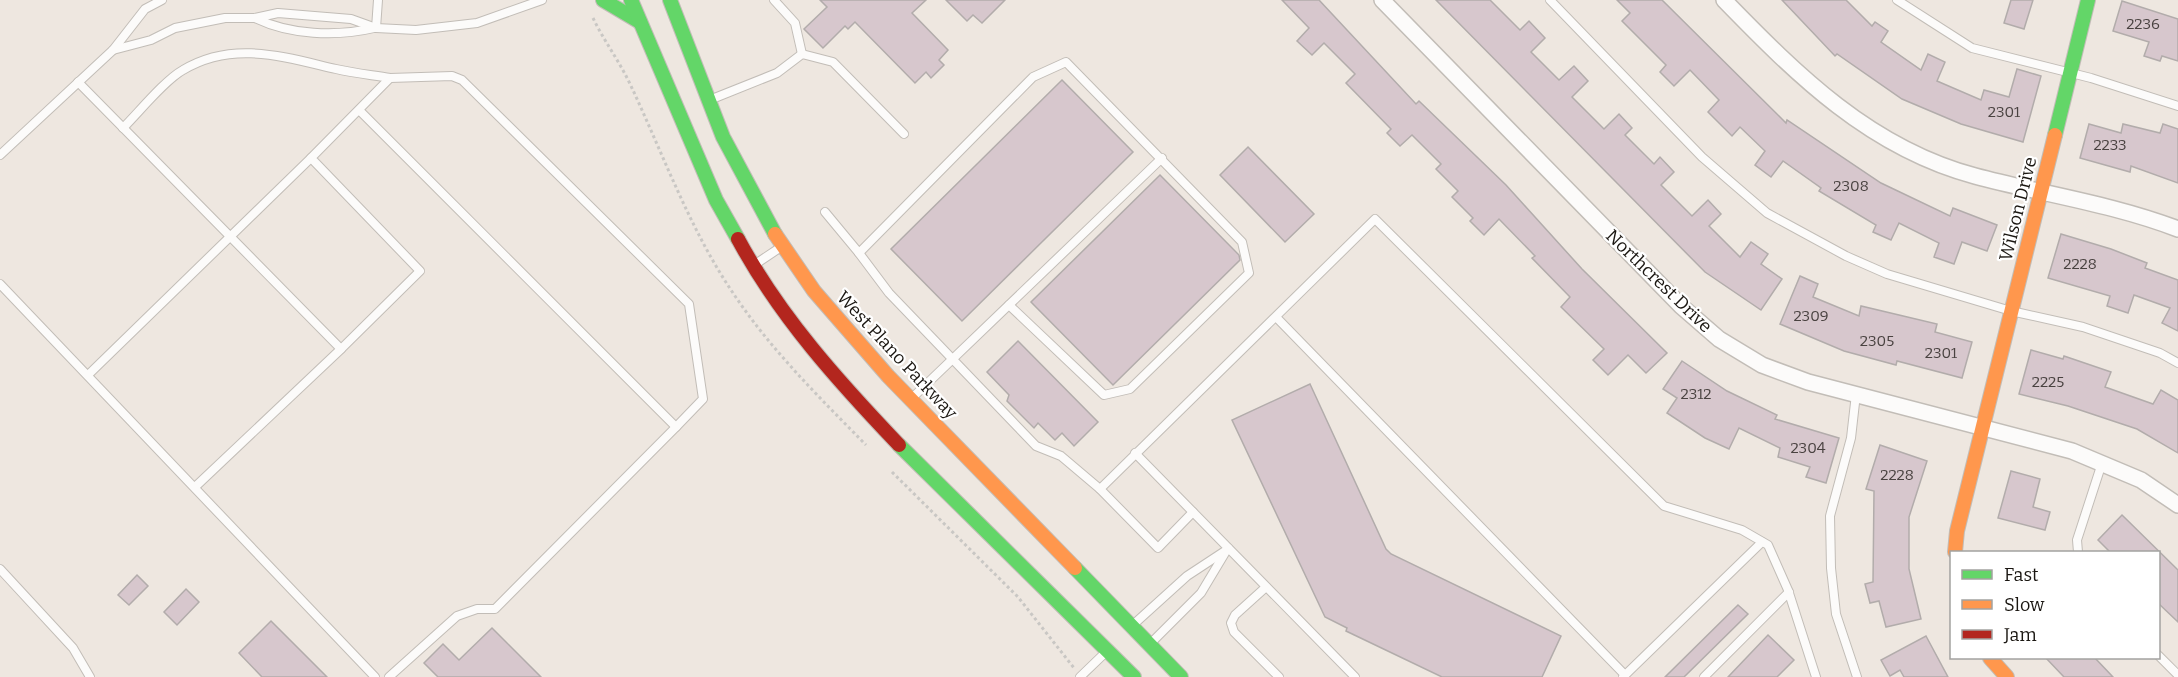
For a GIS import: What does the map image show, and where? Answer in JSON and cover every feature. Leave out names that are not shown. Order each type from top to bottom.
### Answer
[{"type":"main road","points":[[603,0],[640,22]]},
{"type":"main road","name":"West Plano Parkway","points":[[631,0],[716,200],[752,266],[839,382],[1119,639],[1134,663]]},
{"type":"main road","name":"West Plano Parkway","points":[[670,0],[723,137],[783,246],[829,309],[911,399],[1119,639],[1134,663],[1181,677]]},
{"type":"main road","name":"Wilson Drive","points":[[1956,551],[1956,531],[2088,0]]},
{"type":"main road","points":[[1992,659],[2007,677]]},
{"type":"street","name":"Northcrest Drive","points":[[1382,0],[1681,306],[1719,339],[1762,365],[1808,382],[2072,452],[2141,480],[2178,505]]},
{"type":"street","points":[[1724,0],[1819,93],[1880,133],[1921,155],[1973,176],[2178,229]]},
{"type":"lane","points":[[0,155],[113,50],[145,9],[162,0]]},
{"type":"lane","points":[[376,27],[378,0]]},
{"type":"lane","points":[[113,50],[152,40],[175,28],[198,21],[255,18],[278,13],[351,19],[376,27],[417,30],[477,23],[542,0]]},
{"type":"lane","points":[[774,0],[795,23],[802,54]]},
{"type":"lane","points":[[1550,0],[1702,157],[1767,213],[1846,256],[1887,274],[2011,311],[2084,327],[2160,353],[2178,363]]},
{"type":"lane","points":[[1897,0],[1972,48],[2178,105]]},
{"type":"lane","points":[[255,18],[276,28],[350,34],[376,27]]},
{"type":"lane","points":[[123,128],[181,70],[207,59],[244,51],[290,57],[337,70],[390,78],[452,76],[462,80],[689,304],[703,399],[495,609],[477,609],[457,616],[389,677]]},
{"type":"lane","points":[[708,101],[777,73],[802,54]]},
{"type":"lane","points":[[802,54],[833,62],[904,134]]},
{"type":"lane","points":[[859,253],[1033,77],[1066,62],[1242,242],[1250,273],[1130,388],[1104,395],[1009,305]]},
{"type":"lane","points":[[88,375],[390,78]]},
{"type":"lane","points":[[78,82],[340,349]]},
{"type":"lane","points":[[359,110],[676,427]]},
{"type":"lane","points":[[195,487],[420,271],[311,158]]},
{"type":"lane","points":[[911,399],[1162,158]]},
{"type":"lane","points":[[825,212],[889,293],[1036,446],[1061,456],[1100,489],[1158,548],[1193,512]]},
{"type":"lane","points":[[1100,489],[1375,219],[1664,506],[1742,530],[1768,545],[1789,592],[1816,677]]},
{"type":"lane","points":[[752,266],[783,246]]},
{"type":"lane","points":[[0,284],[375,677]]},
{"type":"lane","points":[[1276,317],[1624,676],[1762,542]]},
{"type":"lane","points":[[1856,394],[1851,438],[1830,516],[1830,568],[1836,614],[1857,677]]},
{"type":"lane","points":[[1135,453],[1355,677]]},
{"type":"lane","points":[[2078,551],[2077,540],[2102,463]]},
{"type":"lane","points":[[1078,674],[1187,576],[1228,548]]},
{"type":"lane","points":[[1134,663],[1201,593],[1228,548]]},
{"type":"lane","points":[[0,569],[73,648],[90,677]]},
{"type":"lane","points":[[1266,587],[1235,615],[1231,623],[1234,632],[1280,677]]},
{"type":"lane","points":[[1704,677],[1789,592]]},
{"type":"lane","points":[[2160,657],[2178,675]]},
{"type":"path","points":[[892,472],[1017,597],[1078,674]]},
{"type":"building","points":[[820,0],[926,0],[912,13],[948,50],[939,60],[944,65],[931,78],[926,72],[915,83],[855,22],[848,29],[845,26],[823,48],[804,29],[827,7]]},
{"type":"building","points":[[946,0],[1005,0],[982,23],[973,15],[967,21]]},
{"type":"building","points":[[1282,0],[1319,0],[1416,104],[1419,101],[1506,185],[1582,269],[1667,353],[1646,373],[1628,355],[1608,375],[1593,360],[1604,349],[1561,307],[1570,297],[1532,258],[1535,256],[1499,219],[1484,235],[1470,221],[1473,218],[1452,197],[1458,191],[1436,169],[1441,164],[1412,135],[1400,146],[1387,133],[1391,129],[1346,83],[1355,74],[1324,43],[1312,55],[1297,41],[1309,28]]},
{"type":"building","points":[[1436,0],[1490,0],[1520,30],[1529,21],[1545,38],[1531,52],[1559,80],[1574,66],[1588,81],[1572,97],[1604,129],[1619,114],[1632,128],[1625,135],[1654,164],[1660,157],[1674,172],[1661,185],[1692,216],[1708,200],[1721,214],[1709,226],[1740,257],[1751,242],[1768,254],[1761,264],[1782,279],[1761,310],[1705,272]]},
{"type":"building","points":[[1617,0],[1662,0],[1786,123],[1787,120],[1881,183],[1950,216],[1953,208],[1997,225],[1987,251],[1962,242],[1954,264],[1934,257],[1939,243],[1899,223],[1891,240],[1873,232],[1876,225],[1819,191],[1821,188],[1783,161],[1771,177],[1755,165],[1765,151],[1740,127],[1732,136],[1708,112],[1719,100],[1690,70],[1674,86],[1660,72],[1666,65],[1622,21],[1630,13]]},
{"type":"building","points":[[1782,0],[1846,0],[1872,26],[1875,22],[1888,31],[1881,42],[1921,70],[1928,54],[1945,62],[1937,81],[1981,100],[1984,90],[2009,97],[2017,69],[2041,76],[2023,142],[1961,124],[1902,99],[1837,54],[1835,56]]},
{"type":"building","points":[[2011,0],[2033,0],[2024,29],[2004,23]]},
{"type":"building","points":[[2122,1],[2178,19],[2178,61],[2162,56],[2160,61],[2144,56],[2149,42],[2113,31]]},
{"type":"building","points":[[1062,80],[1133,152],[962,321],[891,249]]},
{"type":"building","points":[[2089,124],[2121,133],[2123,124],[2160,133],[2163,124],[2178,129],[2178,183],[2131,166],[2130,172],[2080,158]]},
{"type":"building","points":[[1248,147],[1314,214],[1285,242],[1220,175]]},
{"type":"building","points":[[1160,175],[1239,255],[1240,260],[1113,385],[1031,302]]},
{"type":"building","points":[[2061,234],[2147,263],[2145,268],[2178,280],[2178,331],[2162,323],[2170,308],[2134,295],[2128,313],[2107,306],[2110,296],[2048,278]]},
{"type":"building","points":[[1800,276],[1818,284],[1813,297],[1859,316],[1861,306],[1937,324],[1935,332],[1972,342],[1962,378],[1897,361],[1896,365],[1844,351],[1780,324]]},
{"type":"building","points":[[1018,341],[1098,422],[1074,446],[1062,433],[1055,440],[1038,423],[1034,428],[1007,401],[1009,395],[987,372]]},
{"type":"building","points":[[2031,350],[2063,359],[2064,356],[2111,372],[2105,387],[2153,404],[2161,390],[2178,400],[2178,453],[2137,429],[2068,406],[2019,394]]},
{"type":"building","points":[[1682,361],[1727,391],[1777,415],[1775,419],[1839,438],[1826,483],[1806,477],[1810,467],[1778,457],[1780,448],[1739,428],[1729,449],[1705,438],[1667,413],[1677,398],[1663,389]]},
{"type":"building","points":[[1310,384],[1386,549],[1391,554],[1561,636],[1542,677],[1442,677],[1346,631],[1347,628],[1325,617],[1232,420]]},
{"type":"building","points":[[1880,445],[1927,461],[1909,517],[1909,569],[1921,619],[1886,627],[1879,601],[1870,603],[1865,584],[1873,582],[1874,491],[1866,489]]},
{"type":"building","points":[[2011,471],[2040,479],[2033,507],[2050,512],[2045,530],[1998,518]]},
{"type":"building","points":[[2122,515],[2159,551],[2109,551],[2098,540]]},
{"type":"building","points":[[2160,552],[2178,570],[2178,622],[2160,605]]},
{"type":"building","points":[[137,575],[148,586],[129,605],[118,595]]},
{"type":"building","points":[[186,589],[199,602],[177,625],[164,612]]},
{"type":"building","points":[[1738,605],[1748,614],[1684,677],[1665,677]]},
{"type":"building","points":[[271,621],[327,677],[262,677],[239,653]]},
{"type":"building","points":[[492,628],[541,677],[438,677],[424,663],[443,644],[459,660]]},
{"type":"building","points":[[1768,635],[1794,660],[1777,677],[1728,677]]},
{"type":"building","points":[[1926,636],[1948,677],[1904,677],[1900,670],[1890,676],[1881,660]]},
{"type":"building","points":[[2047,659],[2096,659],[2113,677],[2064,677]]},
{"type":"traffic: fast","points":[[603,0],[640,22]]},
{"type":"traffic: fast","points":[[631,0],[716,200],[738,239]]},
{"type":"traffic: fast","points":[[670,0],[723,137],[775,234]]},
{"type":"traffic: fast","points":[[2055,135],[2088,0]]},
{"type":"traffic: fast","points":[[899,445],[1134,677]]},
{"type":"traffic: fast","points":[[1075,568],[1181,677]]},
{"type":"traffic: slow","points":[[1955,551],[1957,531],[2055,135]]},
{"type":"traffic: slow","points":[[775,234],[814,291],[888,376],[1075,568]]},
{"type":"traffic: slow","points":[[1991,659],[2007,677]]},
{"type":"traffic: jam","points":[[738,239],[772,295],[812,348],[899,445]]}]
